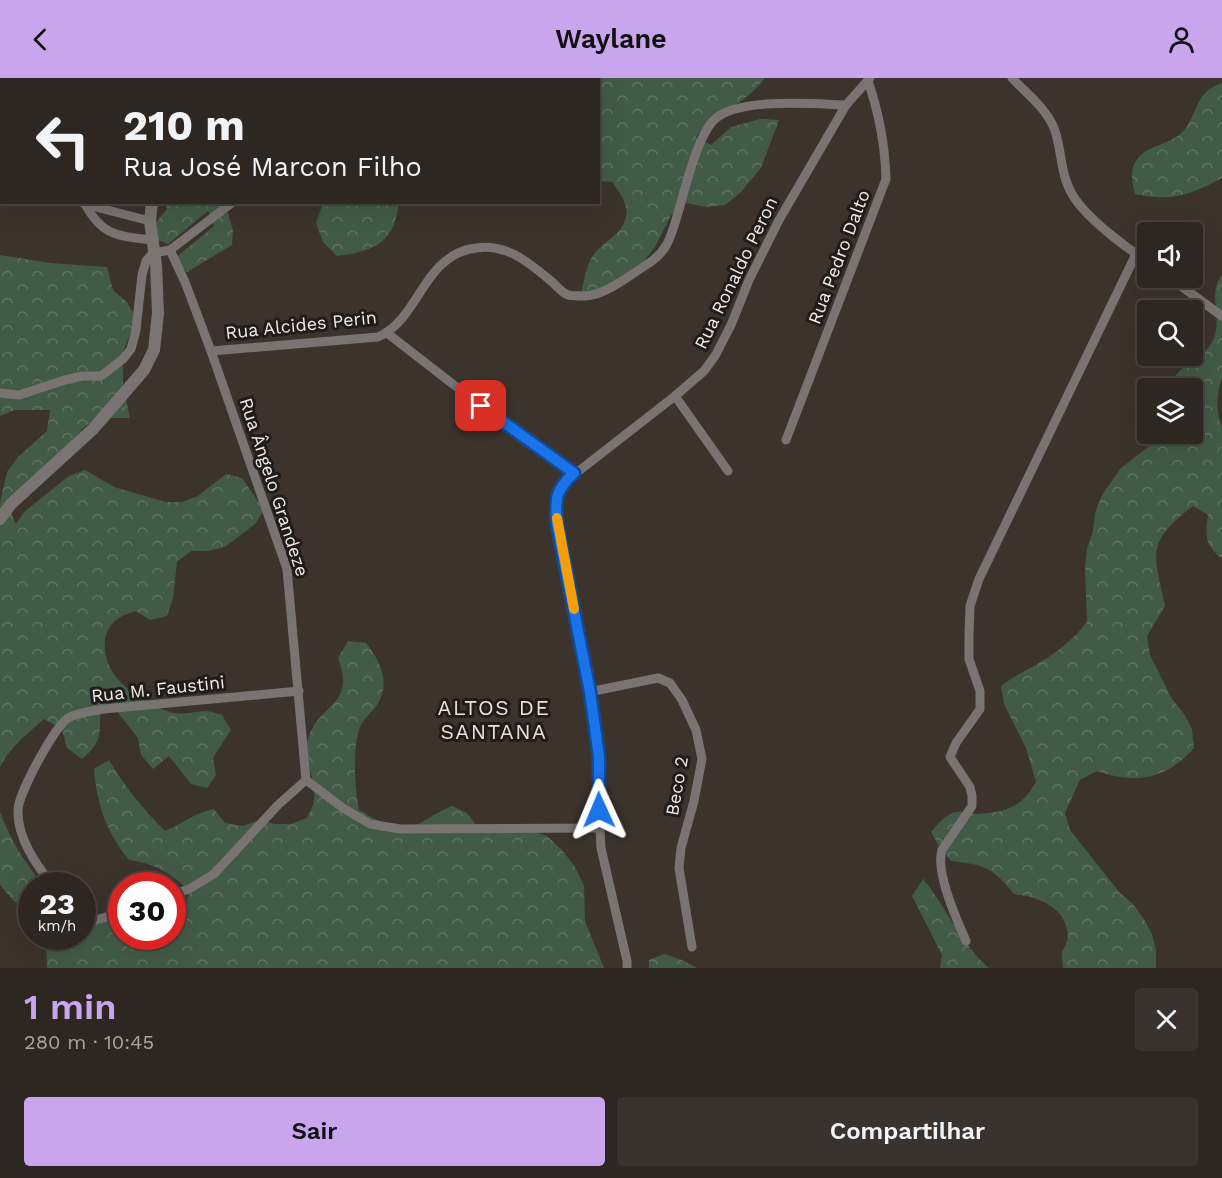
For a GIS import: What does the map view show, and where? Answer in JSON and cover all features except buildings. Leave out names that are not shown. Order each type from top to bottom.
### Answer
[{"type":"street","points":[[966,941],[951,906],[940,865],[940,856],[942,849],[972,806],[970,787],[950,757],[956,743],[980,709],[981,700],[969,659],[970,606],[992,550],[1136,254],[1091,216],[1072,196],[1064,178],[1060,150],[1053,126],[1047,115],[1012,78]]},
{"type":"street","name":"Rua Ronaldo Peron","points":[[627,968],[601,848],[599,757],[590,692],[557,525],[558,492],[574,473],[704,371],[715,356],[731,325],[749,280],[779,220],[846,105],[869,79]]},
{"type":"street","name":"Rua Pedro Dalto","points":[[786,440],[886,179],[885,150],[869,79]]},
{"type":"street","name":"Rua Alcides Perin","points":[[211,351],[378,337],[387,333],[402,318],[436,268],[454,255],[470,249],[487,247],[512,252],[567,295],[587,296],[603,291],[649,264],[664,251],[672,234],[704,134],[714,119],[728,112],[768,104],[846,105]]},
{"type":"street","points":[[83,204],[92,217],[110,233],[170,250],[231,204]]},
{"type":"street","points":[[86,204],[150,221]]},
{"type":"street","points":[[0,519],[11,504],[93,429],[144,370],[154,350],[158,314],[156,265],[150,221],[152,204]]},
{"type":"street","points":[[0,393],[19,395],[82,376],[101,376],[123,359],[131,349],[136,330],[142,274],[153,247]]},
{"type":"street","name":"Rua Ângelo Grandeze","points":[[170,250],[185,282],[211,351],[287,569],[306,780]]},
{"type":"street","points":[[1184,288],[1222,316]]},
{"type":"street","points":[[387,333],[481,406],[574,473]]},
{"type":"street","points":[[675,396],[728,471]]},
{"type":"street","name":"Beco 2","points":[[590,692],[658,678],[670,683],[682,700],[696,730],[702,759],[694,801],[681,848],[679,868],[692,947]]},
{"type":"street","name":"Rua M. Faustini","points":[[43,872],[30,854],[20,826],[18,810],[21,796],[57,729],[66,719],[104,709],[299,691]]},
{"type":"street","points":[[186,890],[214,874],[278,804],[306,780],[343,808],[370,824],[400,829],[599,828]]},
{"type":"green space","points":[[600,78],[765,78],[749,95],[696,137],[711,145],[731,127],[760,119],[779,120],[761,168],[740,193],[725,205],[706,207],[686,203],[671,215],[655,247],[645,260],[600,291],[581,294],[591,258],[618,232],[626,219],[624,200],[612,182],[600,181]]},
{"type":"green space","points":[[1222,83],[1222,178],[1190,193],[1170,197],[1135,194],[1132,171],[1138,158],[1149,149],[1180,134],[1190,122],[1207,91]]},
{"type":"green space","points":[[165,204],[229,204],[227,209],[233,231],[232,245],[187,272],[173,260],[214,226],[208,211],[168,244],[153,238],[156,222],[167,209]]},
{"type":"green space","points":[[326,204],[399,204],[393,227],[380,243],[372,248],[337,256],[323,242],[316,223],[322,206]]},
{"type":"green space","points":[[0,255],[50,263],[107,267],[113,290],[127,302],[136,318],[123,352],[123,385],[130,418],[97,418],[82,429],[73,443],[10,509],[16,524],[25,511],[69,476],[85,470],[114,487],[166,502],[182,502],[198,496],[226,474],[242,478],[264,510],[255,524],[225,547],[208,551],[191,551],[177,562],[173,598],[167,616],[150,620],[136,611],[128,614],[114,622],[105,640],[105,653],[109,665],[123,685],[133,693],[172,712],[206,711],[222,715],[231,730],[213,758],[216,775],[207,788],[191,784],[169,756],[153,769],[141,755],[138,738],[115,709],[100,715],[98,740],[82,759],[67,748],[62,729],[44,719],[14,747],[0,767],[0,503],[7,472],[18,457],[47,431],[50,410],[15,410],[0,416]]},
{"type":"green space","points":[[1222,275],[1222,378],[1218,402],[1222,427],[1222,559],[1207,540],[1208,515],[1193,506],[1167,530],[1160,540],[1156,561],[1165,606],[1147,636],[1150,655],[1172,699],[1192,729],[1194,748],[1173,767],[1150,776],[1124,778],[1097,771],[1080,780],[1065,813],[1070,830],[1120,893],[1132,903],[1144,919],[1152,934],[1156,950],[1156,968],[1063,968],[1062,954],[1068,936],[1062,917],[1056,910],[1041,901],[1014,894],[1000,878],[987,869],[951,861],[931,832],[949,814],[987,813],[1012,807],[1025,798],[1036,782],[1026,748],[1004,704],[1001,686],[1058,650],[1087,622],[1085,567],[1087,549],[1093,531],[1095,513],[1102,495],[1121,468],[1152,444],[1203,444],[1203,378],[1175,378],[1185,366],[1203,366],[1203,353],[1215,335],[1217,320],[1215,296]]},
{"type":"green space","points":[[348,641],[366,643],[377,659],[383,675],[383,692],[374,709],[362,723],[356,742],[355,778],[359,810],[390,825],[406,827],[422,822],[452,806],[467,813],[480,830],[496,833],[530,830],[547,836],[575,867],[584,886],[585,921],[604,968],[47,968],[46,950],[96,950],[96,915],[108,915],[108,950],[186,950],[186,906],[189,891],[186,888],[186,872],[165,872],[129,860],[114,839],[104,817],[94,769],[109,760],[135,797],[165,831],[214,809],[225,823],[243,826],[259,820],[275,824],[291,824],[307,818],[314,793],[307,744],[314,725],[340,695],[343,686],[338,658]]},
{"type":"green space","points":[[0,812],[18,850],[34,872],[18,872],[18,904],[0,885]]},
{"type":"green space","points":[[923,879],[970,948],[989,968],[940,968],[942,955],[912,896]]},
{"type":"green space","points":[[664,954],[697,968],[649,968],[649,960]]},
{"type":"slow traffic","points":[[557,518],[574,609]]},
{"type":"district","name":"ALTOS DE SANTANA","points":[[494,720]]},
{"type":"route","points":[[481,406],[574,473],[558,492],[557,525],[590,692],[599,757],[599,810]]}]
